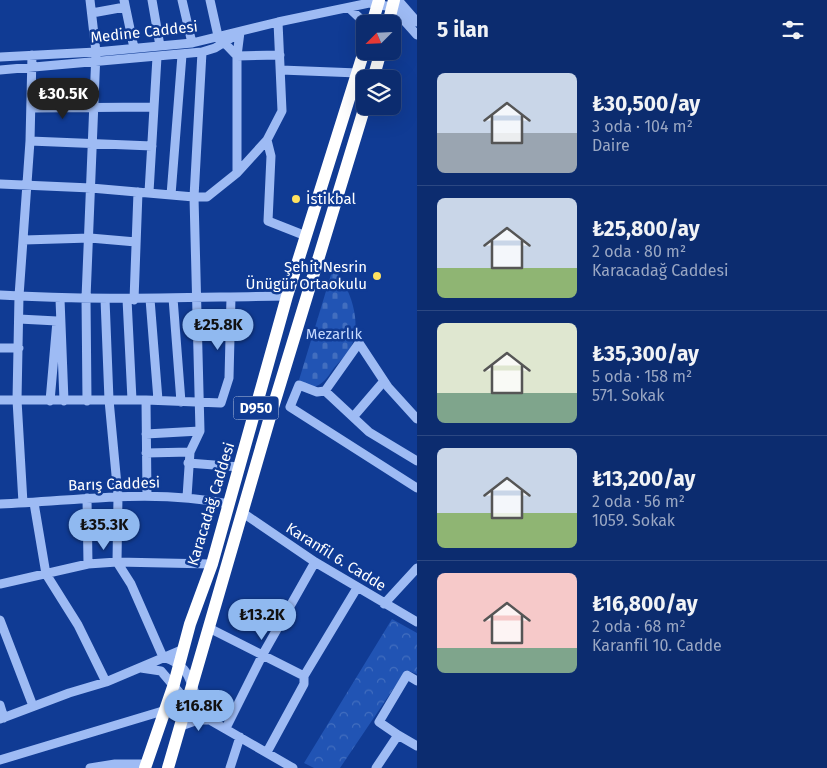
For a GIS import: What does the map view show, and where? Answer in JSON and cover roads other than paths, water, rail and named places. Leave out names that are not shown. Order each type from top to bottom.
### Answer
[{"type":"highway","points":[[374,15],[378,2]]},
{"type":"highway","points":[[391,15],[395,2]]},
{"type":"highway","name":"Karacadağ Caddesi","points":[[146,766],[166,710],[212,564],[287,296],[356,79]]},
{"type":"highway","name":"D950","points":[[168,768],[325,233],[362,115]]},
{"type":"street","points":[[87,401],[86,298],[90,238],[94,62],[96,52],[90,0]]},
{"type":"street","points":[[152,0],[160,46]]},
{"type":"street","points":[[182,0],[192,43]]},
{"type":"street","points":[[210,0],[221,39],[237,56],[280,55]]},
{"type":"street","points":[[395,2],[417,35]]},
{"type":"street","points":[[0,70],[202,52],[221,39],[240,32],[348,4],[395,2],[417,22]]},
{"type":"street","points":[[92,14],[124,3],[134,48]]},
{"type":"street","points":[[348,4],[358,15]]},
{"type":"street","points":[[0,184],[90,188],[207,197],[237,173],[266,140],[282,111],[278,22]]},
{"type":"street","points":[[237,173],[237,56],[240,32]]},
{"type":"street","name":"Medine Caddesi","points":[[0,57],[96,52],[221,39]]},
{"type":"street","points":[[187,497],[190,452],[200,431],[194,197],[202,52]]},
{"type":"street","points":[[171,195],[182,54]]},
{"type":"street","points":[[23,503],[17,400],[19,296],[30,141],[32,55]]},
{"type":"street","points":[[149,192],[157,57]]},
{"type":"street","points":[[281,70],[356,73]]},
{"type":"street","points":[[31,108],[154,108]]},
{"type":"street","points":[[266,140],[271,156],[268,221],[306,236]]},
{"type":"street","points":[[30,141],[152,146]]},
{"type":"street","points":[[132,400],[131,299],[138,192]]},
{"type":"street","points":[[24,240],[90,238],[136,242]]},
{"type":"street","points":[[0,295],[60,299],[287,296]]},
{"type":"street","points":[[0,400],[158,400],[221,403],[229,378],[231,297]]},
{"type":"street","points":[[173,298],[181,402]]},
{"type":"street","points":[[60,299],[64,401]]},
{"type":"street","points":[[105,299],[109,400],[118,496],[117,562],[131,584],[163,657],[179,665],[193,685],[197,700],[212,720]]},
{"type":"street","points":[[150,299],[158,400]]},
{"type":"street","points":[[19,319],[57,320],[50,401]]},
{"type":"street","points":[[417,419],[384,381],[359,343],[324,391],[317,392],[299,385],[290,407],[417,488]]},
{"type":"street","points":[[0,348],[19,348]]},
{"type":"street","points":[[354,416],[384,381]]},
{"type":"street","points":[[324,391],[354,416],[369,432],[417,461]]},
{"type":"street","points":[[146,400],[147,496]]},
{"type":"street","points":[[146,434],[200,431]]},
{"type":"street","points":[[146,452],[190,452]]},
{"type":"street","points":[[188,463],[240,467]]},
{"type":"street","name":"Barış Caddesi","points":[[0,504],[118,496],[187,497],[229,504]]},
{"type":"street","points":[[86,498],[88,564]]},
{"type":"street","points":[[34,502],[46,574],[78,625],[106,682]]},
{"type":"street","name":"Karanfil 6. Cadde","points":[[243,513],[315,562],[417,622]]},
{"type":"street","points":[[0,584],[88,564],[117,562],[212,564]]},
{"type":"street","points":[[226,728],[263,654],[315,562]]},
{"type":"street","points":[[384,604],[417,568]]},
{"type":"street","points":[[267,752],[304,684],[304,676],[357,588]]},
{"type":"street","points":[[0,620],[33,706]]},
{"type":"street","points":[[209,628],[304,676]]},
{"type":"street","points":[[0,705],[2,718],[106,682],[184,649]]},
{"type":"street","points":[[139,668],[162,671],[196,712],[293,768]]},
{"type":"street","points":[[417,681],[407,675],[378,722],[417,746]]},
{"type":"street","points":[[0,760],[166,710]]},
{"type":"street","points":[[181,726],[198,720],[212,720]]},
{"type":"street","points":[[376,768],[398,735]]},
{"type":"street","points":[[230,768],[240,737]]},
{"type":"street","points":[[90,768],[115,764],[146,766]]},
{"type":"place","name":"İstikbal","points":[[296,199]]},
{"type":"place","name":"Şehit Nesrin Ünügür Ortaokulu","points":[[377,276]]},
{"type":"park label","name":"Mezarlık","points":[[334,334]]}]
